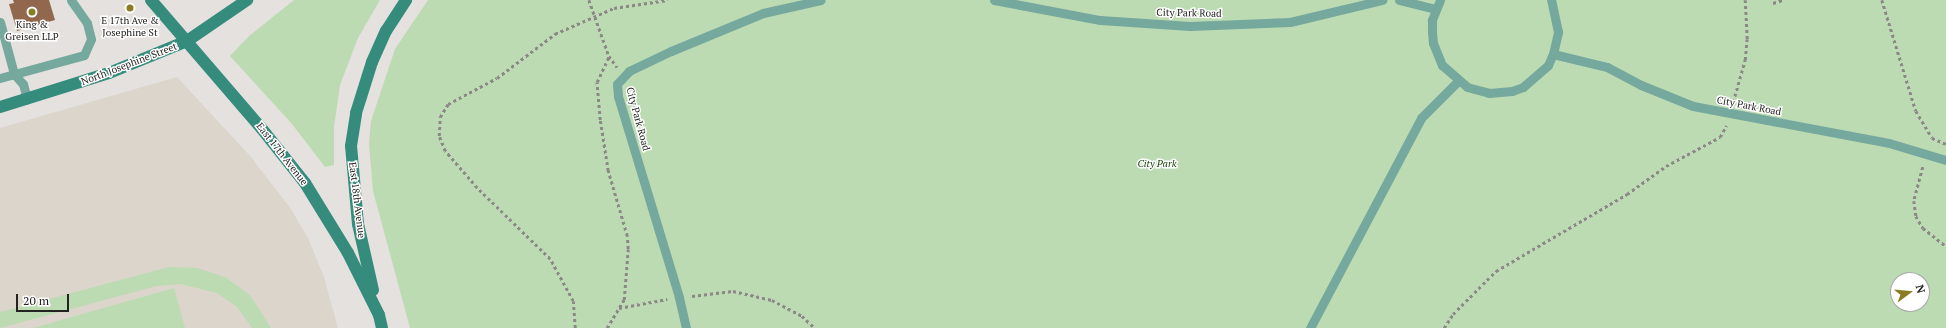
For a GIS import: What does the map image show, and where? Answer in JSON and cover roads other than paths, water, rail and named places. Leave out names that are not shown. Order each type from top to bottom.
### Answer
[{"type":"main road","name":"East 17th Avenue","points":[[151,0],[277,146],[305,183],[336,232],[378,315],[382,328]]},
{"type":"main road","name":"North Josephine Street","points":[[0,107],[27,100],[120,70],[187,41],[248,0]]},
{"type":"main road","name":"East 18th Avenue","points":[[378,315],[358,224],[351,146],[356,112],[372,62],[386,31],[406,0]]},
{"type":"lane","points":[[0,78],[84,55],[91,39],[87,23],[70,0]]},
{"type":"lane","name":"City Park Road","points":[[686,328],[679,297],[618,96],[617,84],[622,76],[671,51],[763,13],[821,0]]},
{"type":"lane","name":"City Park Road","points":[[994,0],[1100,20],[1190,26],[1290,22],[1382,0]]},
{"type":"lane","points":[[1398,0],[1435,9]]},
{"type":"lane","points":[[1440,0],[1435,9],[1432,20],[1433,43],[1442,64],[1458,81],[1467,87],[1489,93],[1512,91],[1533,81],[1541,73],[1553,54],[1558,32],[1550,0]]},
{"type":"lane","points":[[0,22],[14,74],[24,84],[27,100]]},
{"type":"lane","name":"City Park Road","points":[[1553,54],[1607,67],[1669,98],[1730,114],[1844,134],[1928,154],[1946,160]]},
{"type":"lane","points":[[1310,328],[1421,118],[1458,81]]},
{"type":"place","name":"E 17th Ave & Josephine St","points":[[130,8]]},
{"type":"place","name":"King & Greisen LLP","points":[[32,12]]},
{"type":"park label","name":"City Park","points":[[1157,164]]}]
